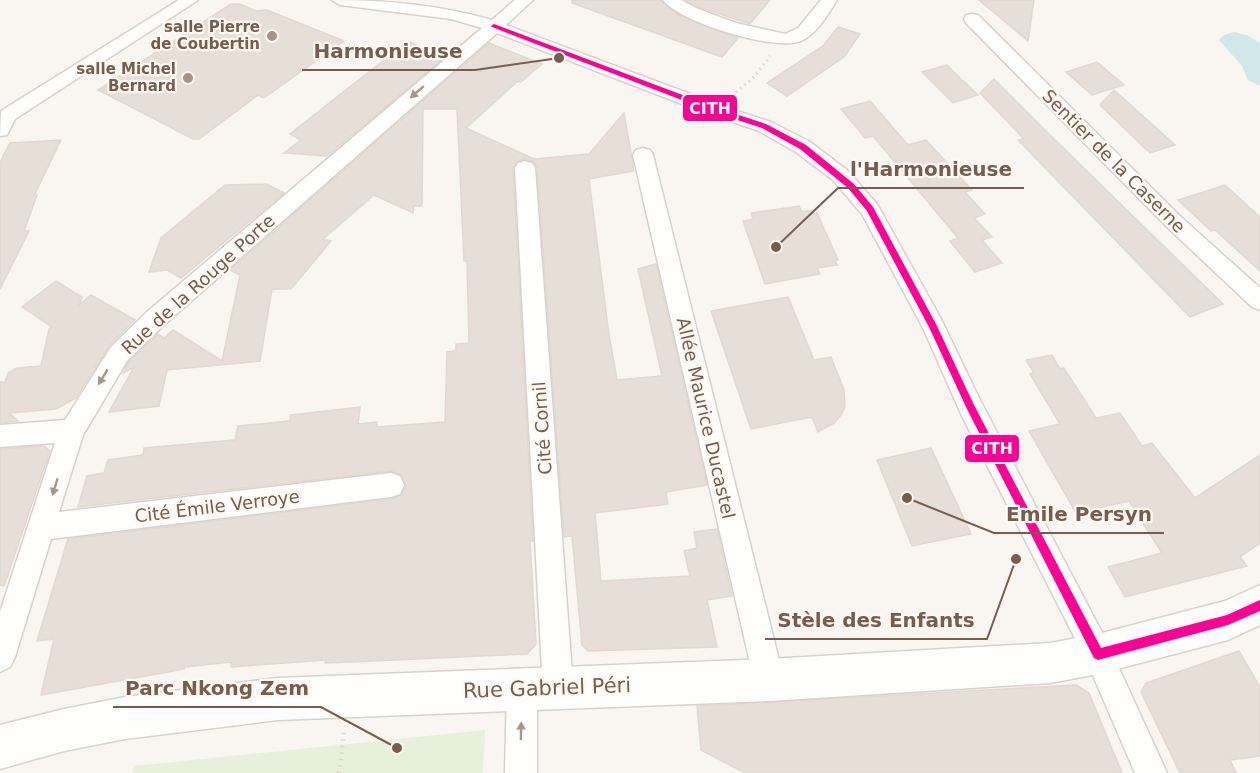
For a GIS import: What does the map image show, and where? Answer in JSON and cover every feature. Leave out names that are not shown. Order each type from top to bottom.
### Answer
[{"type":"street","points":[[3,120],[190,0]]},
{"type":"street","points":[[340,0],[452,14],[494,26],[764,126],[803,147],[840,175],[870,209],[946,351],[970,406],[1098,654],[1151,773]]},
{"type":"street","name":"Rue de la Rouge Porte","points":[[0,657],[72,431],[109,367],[130,342],[525,0]]},
{"type":"street","points":[[671,0],[684,10],[763,37],[781,40],[792,39],[801,34],[829,0]]},
{"type":"street","name":"Sentier de la Caserne","points":[[972,19],[1174,222],[1260,301]]},
{"type":"street","name":"Allée Maurice Ducastel","points":[[643,155],[770,680]]},
{"type":"street","name":"Cité Cornil","points":[[520,773],[540,688],[525,168]]},
{"type":"street","points":[[0,436],[72,431]]},
{"type":"street","name":"Cité Émile Verroye","points":[[43,526],[391,485]]},
{"type":"street","name":"Rue Gabriel Péri","points":[[0,747],[64,730],[125,718],[236,703],[312,696],[770,680],[1050,663],[1098,654],[1256,613]]},
{"type":"path","points":[[716,110],[754,77],[781,40]]},
{"type":"green space","points":[[485,730],[483,773],[132,773],[134,766]]},
{"type":"water","points":[[1234,32],[1247,35],[1260,43],[1260,86],[1248,80],[1242,66],[1219,40],[1224,35]]},
{"type":"building","points":[[572,0],[661,0],[671,10],[687,19],[738,38],[722,57],[572,3]]},
{"type":"building","points":[[686,0],[770,0],[750,24],[699,7]]},
{"type":"building","points":[[979,0],[1034,0],[1028,41]]},
{"type":"building","points":[[231,4],[240,4],[256,11],[267,10],[344,41],[264,98],[258,95],[199,139],[193,139],[98,90]]},
{"type":"building","points":[[838,27],[860,34],[844,57],[787,96],[767,83],[823,46]]},
{"type":"building","points":[[408,41],[445,57],[327,156],[284,153],[301,140],[290,134]]},
{"type":"building","points":[[489,43],[542,64],[521,82],[518,81],[466,128],[534,159],[589,154],[624,113],[634,171],[589,179],[617,380],[662,376],[638,269],[656,264],[707,485],[666,492],[668,504],[595,513],[601,581],[690,576],[684,551],[697,548],[694,532],[717,529],[732,596],[707,600],[717,647],[588,651],[582,645],[572,536],[564,537],[537,168],[533,161],[524,159],[516,162],[513,168],[533,541],[530,541],[536,644],[527,654],[325,663],[326,660],[231,667],[231,662],[185,667],[41,695],[54,639],[37,641],[68,539],[391,499],[402,495],[406,486],[402,475],[391,471],[78,507],[87,476],[104,473],[108,460],[143,455],[144,448],[235,440],[238,426],[290,421],[291,415],[360,407],[358,424],[377,422],[377,427],[445,422],[447,352],[456,351],[456,344],[469,343],[467,261],[464,261],[457,109],[423,109],[422,206],[414,206],[413,213],[374,195],[323,239],[331,241],[291,289],[272,289],[260,361],[167,370],[159,406],[109,412],[134,367],[123,373],[129,362],[158,334],[164,338],[173,330],[222,361],[240,275],[230,270]]},
{"type":"building","points":[[1097,62],[1124,85],[1092,95],[1066,72]]},
{"type":"building","points":[[947,65],[978,95],[953,103],[922,72]]},
{"type":"building","points":[[994,79],[1223,304],[1190,317],[1018,140],[1024,139],[980,93]]},
{"type":"building","points":[[1114,90],[1175,145],[1150,153],[1100,105]]},
{"type":"building","points":[[870,101],[908,145],[926,140],[972,190],[965,192],[985,214],[974,218],[992,237],[982,240],[1002,263],[975,272],[950,241],[958,238],[873,136],[865,138],[841,109]]},
{"type":"building","points":[[61,140],[34,196],[37,195],[24,231],[29,231],[0,289],[0,162],[10,143]]},
{"type":"building","points":[[266,184],[284,193],[181,278],[167,270],[149,272],[161,238],[225,185]]},
{"type":"building","points":[[1225,185],[1260,217],[1260,271],[1215,230],[1211,231],[1178,200]]},
{"type":"building","points":[[799,206],[802,212],[812,210],[814,214],[817,213],[838,260],[835,260],[837,265],[817,268],[820,274],[765,284],[743,221],[753,219],[751,213]]},
{"type":"building","points":[[56,281],[82,297],[79,305],[91,295],[135,320],[109,346],[76,398],[56,409],[9,413],[18,421],[0,423],[0,382],[5,382],[8,373],[17,368],[41,366],[49,329],[52,327],[22,307]]},
{"type":"building","points":[[788,297],[814,360],[831,357],[844,390],[845,406],[841,415],[834,423],[818,432],[812,417],[751,429],[711,311]]},
{"type":"building","points":[[1052,355],[1060,369],[1064,368],[1096,418],[1120,413],[1142,446],[1152,443],[1195,498],[1260,455],[1260,543],[1240,557],[1247,566],[1125,597],[1108,567],[1162,553],[1129,501],[1076,513],[1029,431],[1060,424],[1030,374],[1034,373],[1026,360]]},
{"type":"building","points":[[44,446],[50,451],[4,586],[0,585],[0,449]]},
{"type":"building","points":[[931,448],[971,534],[912,546],[877,460]]},
{"type":"building","points":[[1239,651],[1260,687],[1260,756],[1230,760],[1236,773],[1180,773],[1141,692],[1146,683]]},
{"type":"building","points":[[1076,685],[1089,693],[1122,773],[745,773],[701,750],[697,706]]},
{"type":"transit line","name":"CITH","points":[[494,26],[715,110],[764,126],[803,147],[851,186],[870,209],[933,326],[970,406],[1098,654]]},
{"type":"transit line","name":"CITH","points":[[1098,654],[1228,620],[1260,605]]},
{"type":"place","name":"salle Pierre de Coubertin","points":[[272,36]]},
{"type":"place","name":"Harmonieuse","points":[[559,58]]},
{"type":"place","name":"salle Michel Bernard","points":[[188,78]]},
{"type":"place","name":"l'Harmonieuse","points":[[776,247]]},
{"type":"place","name":"Emile Persyn","points":[[907,498]]},
{"type":"place","name":"Stèle des Enfants","points":[[1016,559]]},
{"type":"place","name":"Parc Nkong Zem","points":[[397,748]]}]
